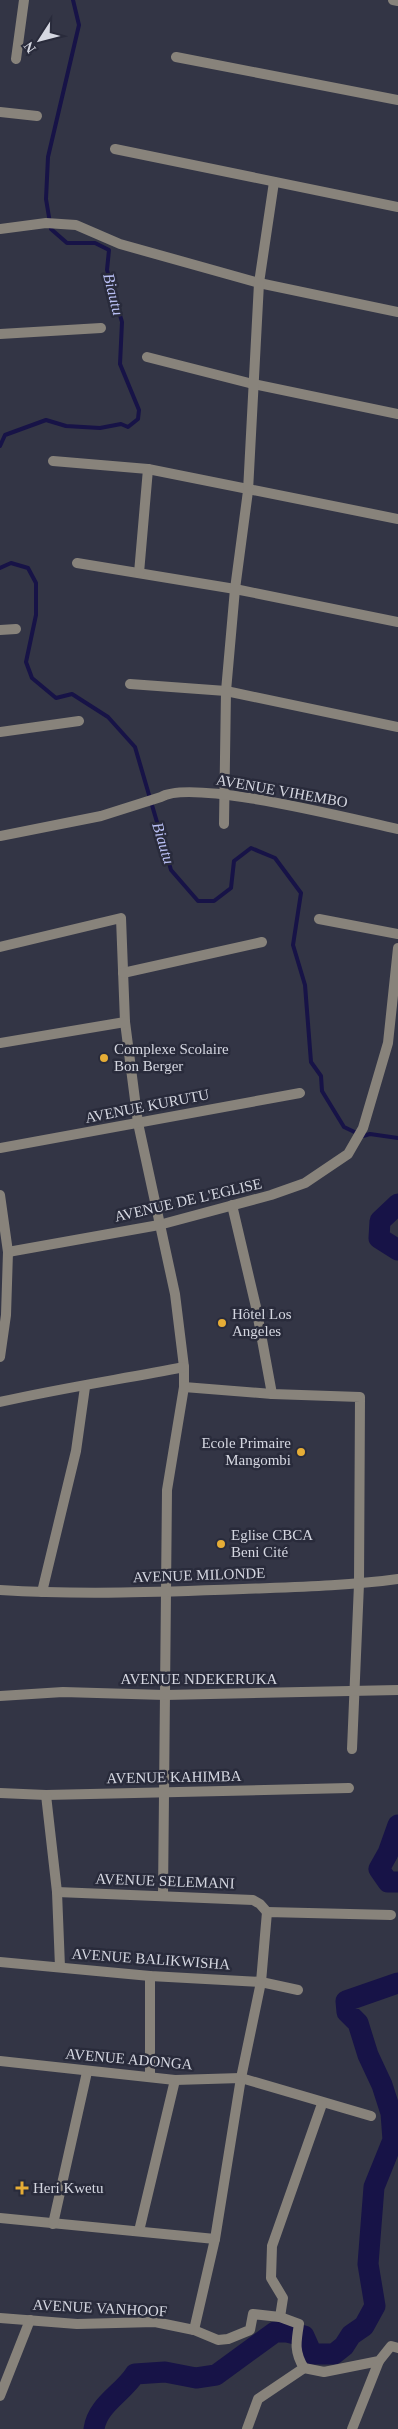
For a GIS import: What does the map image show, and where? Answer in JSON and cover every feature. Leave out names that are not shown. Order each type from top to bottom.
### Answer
[{"type":"street","points":[[16,59],[24,0]]},
{"type":"street","points":[[393,0],[398,1]]},
{"type":"street","points":[[176,57],[398,100]]},
{"type":"street","points":[[0,112],[38,116]]},
{"type":"street","points":[[115,149],[398,206]]},
{"type":"street","points":[[224,824],[226,691],[235,589],[248,491],[258,283],[274,182]]},
{"type":"street","points":[[0,229],[46,223],[76,224],[120,244],[258,283],[398,312]]},
{"type":"street","points":[[0,334],[101,328]]},
{"type":"street","points":[[147,358],[253,384],[398,414]]},
{"type":"street","points":[[54,461],[148,469],[248,491],[398,519]]},
{"type":"street","points":[[139,573],[148,469]]},
{"type":"street","points":[[77,563],[235,589],[398,622]]},
{"type":"street","points":[[0,630],[16,629]]},
{"type":"street","points":[[130,684],[226,691],[398,727]]},
{"type":"street","points":[[0,732],[79,721]]},
{"type":"street","name":"AVENUE VIHEMBO","points":[[0,836],[101,816],[161,797],[169,792],[223,793],[398,829]]},
{"type":"street","points":[[0,947],[121,918],[125,1022],[138,1124],[175,1294],[184,1367],[184,1387],[167,1490],[163,1896]]},
{"type":"street","points":[[319,919],[398,934]]},
{"type":"street","points":[[123,973],[262,942]]},
{"type":"street","name":"AVENUE DE L'EGLISE","points":[[8,1252],[159,1225],[271,1195],[305,1183],[348,1154],[358,1140],[363,1128],[388,1042],[398,948]]},
{"type":"street","points":[[0,1043],[125,1022]]},
{"type":"street","name":"AVENUE KURUTU","points":[[0,1148],[138,1124],[300,1092]]},
{"type":"street","points":[[0,1195],[8,1252],[0,1357]]},
{"type":"street","points":[[232,1205],[256,1307],[272,1394]]},
{"type":"street","points":[[0,1402],[184,1367]]},
{"type":"street","points":[[42,1592],[76,1451],[85,1387]]},
{"type":"street","points":[[184,1387],[272,1394],[360,1397],[359,1584],[352,1749]]},
{"type":"street","name":"AVENUE MILONDE","points":[[0,1590],[166,1592],[359,1584],[398,1579]]},
{"type":"street","name":"AVENUE NDEKERUKA","points":[[0,1696],[63,1692],[165,1695],[398,1690]]},
{"type":"street","name":"AVENUE KAHIMBA","points":[[0,1793],[46,1795],[349,1788]]},
{"type":"street","points":[[46,1795],[58,1892],[60,1967]]},
{"type":"street","name":"AVENUE SELEMANI","points":[[58,1892],[253,1900],[260,1904],[267,1912]]},
{"type":"street","points":[[194,2330],[215,2239],[241,2078],[261,1982],[267,1912],[391,1915]]},
{"type":"street","name":"AVENUE BALIKWISHA","points":[[0,1962],[150,1976],[261,1982],[298,1990]]},
{"type":"street","points":[[150,1976],[150,2077]]},
{"type":"street","name":"AVENUE ADONGA","points":[[0,2061],[87,2072],[175,2080],[241,2078],[322,2104],[371,2116]]},
{"type":"street","points":[[53,2224],[87,2072]]},
{"type":"street","points":[[139,2231],[175,2080]]},
{"type":"street","points":[[304,2368],[298,2358],[295,2344],[299,2324],[280,2317],[283,2298],[271,2278],[272,2246],[322,2104]]},
{"type":"street","points":[[0,2218],[215,2239]]},
{"type":"street","name":"AVENUE VANHOOF","points":[[0,2318],[77,2324],[155,2322],[194,2330],[218,2340],[228,2339],[250,2330],[253,2314],[280,2317]]},
{"type":"street","points":[[0,2396],[30,2320]]},
{"type":"street","points":[[352,2429],[379,2361],[391,2346],[398,2348]]},
{"type":"street","points":[[247,2429],[258,2400],[304,2368],[324,2372],[379,2361]]},
{"type":"waterway","name":"Biautu","points":[[0,446],[5,435],[46,420],[66,426],[100,428],[121,424],[128,427],[138,419],[139,410],[120,364],[122,322],[107,270],[109,250],[95,243],[67,243],[51,229],[46,199],[48,157],[79,25],[73,0]]},
{"type":"waterway","name":"Biautu","points":[[0,568],[11,563],[28,568],[36,583],[36,615],[26,662],[32,678],[56,698],[72,694],[108,717],[135,747],[171,870],[198,901],[214,901],[231,888],[234,861],[251,848],[275,858],[301,893],[293,945],[305,985],[311,1062],[321,1076],[322,1091],[344,1127],[363,1136],[370,1134],[398,1138]]},
{"type":"waterway","points":[[398,1204],[380,1221],[379,1238],[398,1250]]},
{"type":"waterway","points":[[398,1825],[388,1853],[379,1869],[388,1882],[398,1882]]},
{"type":"waterway","points":[[94,2429],[96,2421],[105,2406],[135,2374],[165,2372],[196,2378],[216,2375],[275,2332],[287,2332],[304,2336],[312,2354],[334,2354],[344,2346],[351,2335],[364,2326],[375,2306],[368,2264],[374,2187],[393,2140],[391,2113],[382,2085],[368,2055],[358,2023],[347,2012],[346,2001],[398,1983]]},
{"type":"place","name":"Complexe Scolaire Bon Berger","points":[[104,1058]]},
{"type":"place","name":"Hôtel Los Angeles","points":[[222,1323]]},
{"type":"place","name":"Ecole Primaire Mangombi","points":[[301,1452]]},
{"type":"place","name":"Eglise CBCA Beni Cité","points":[[221,1544]]},
{"type":"place","name":"Heri Kwetu","points":[[22,2188]]}]
